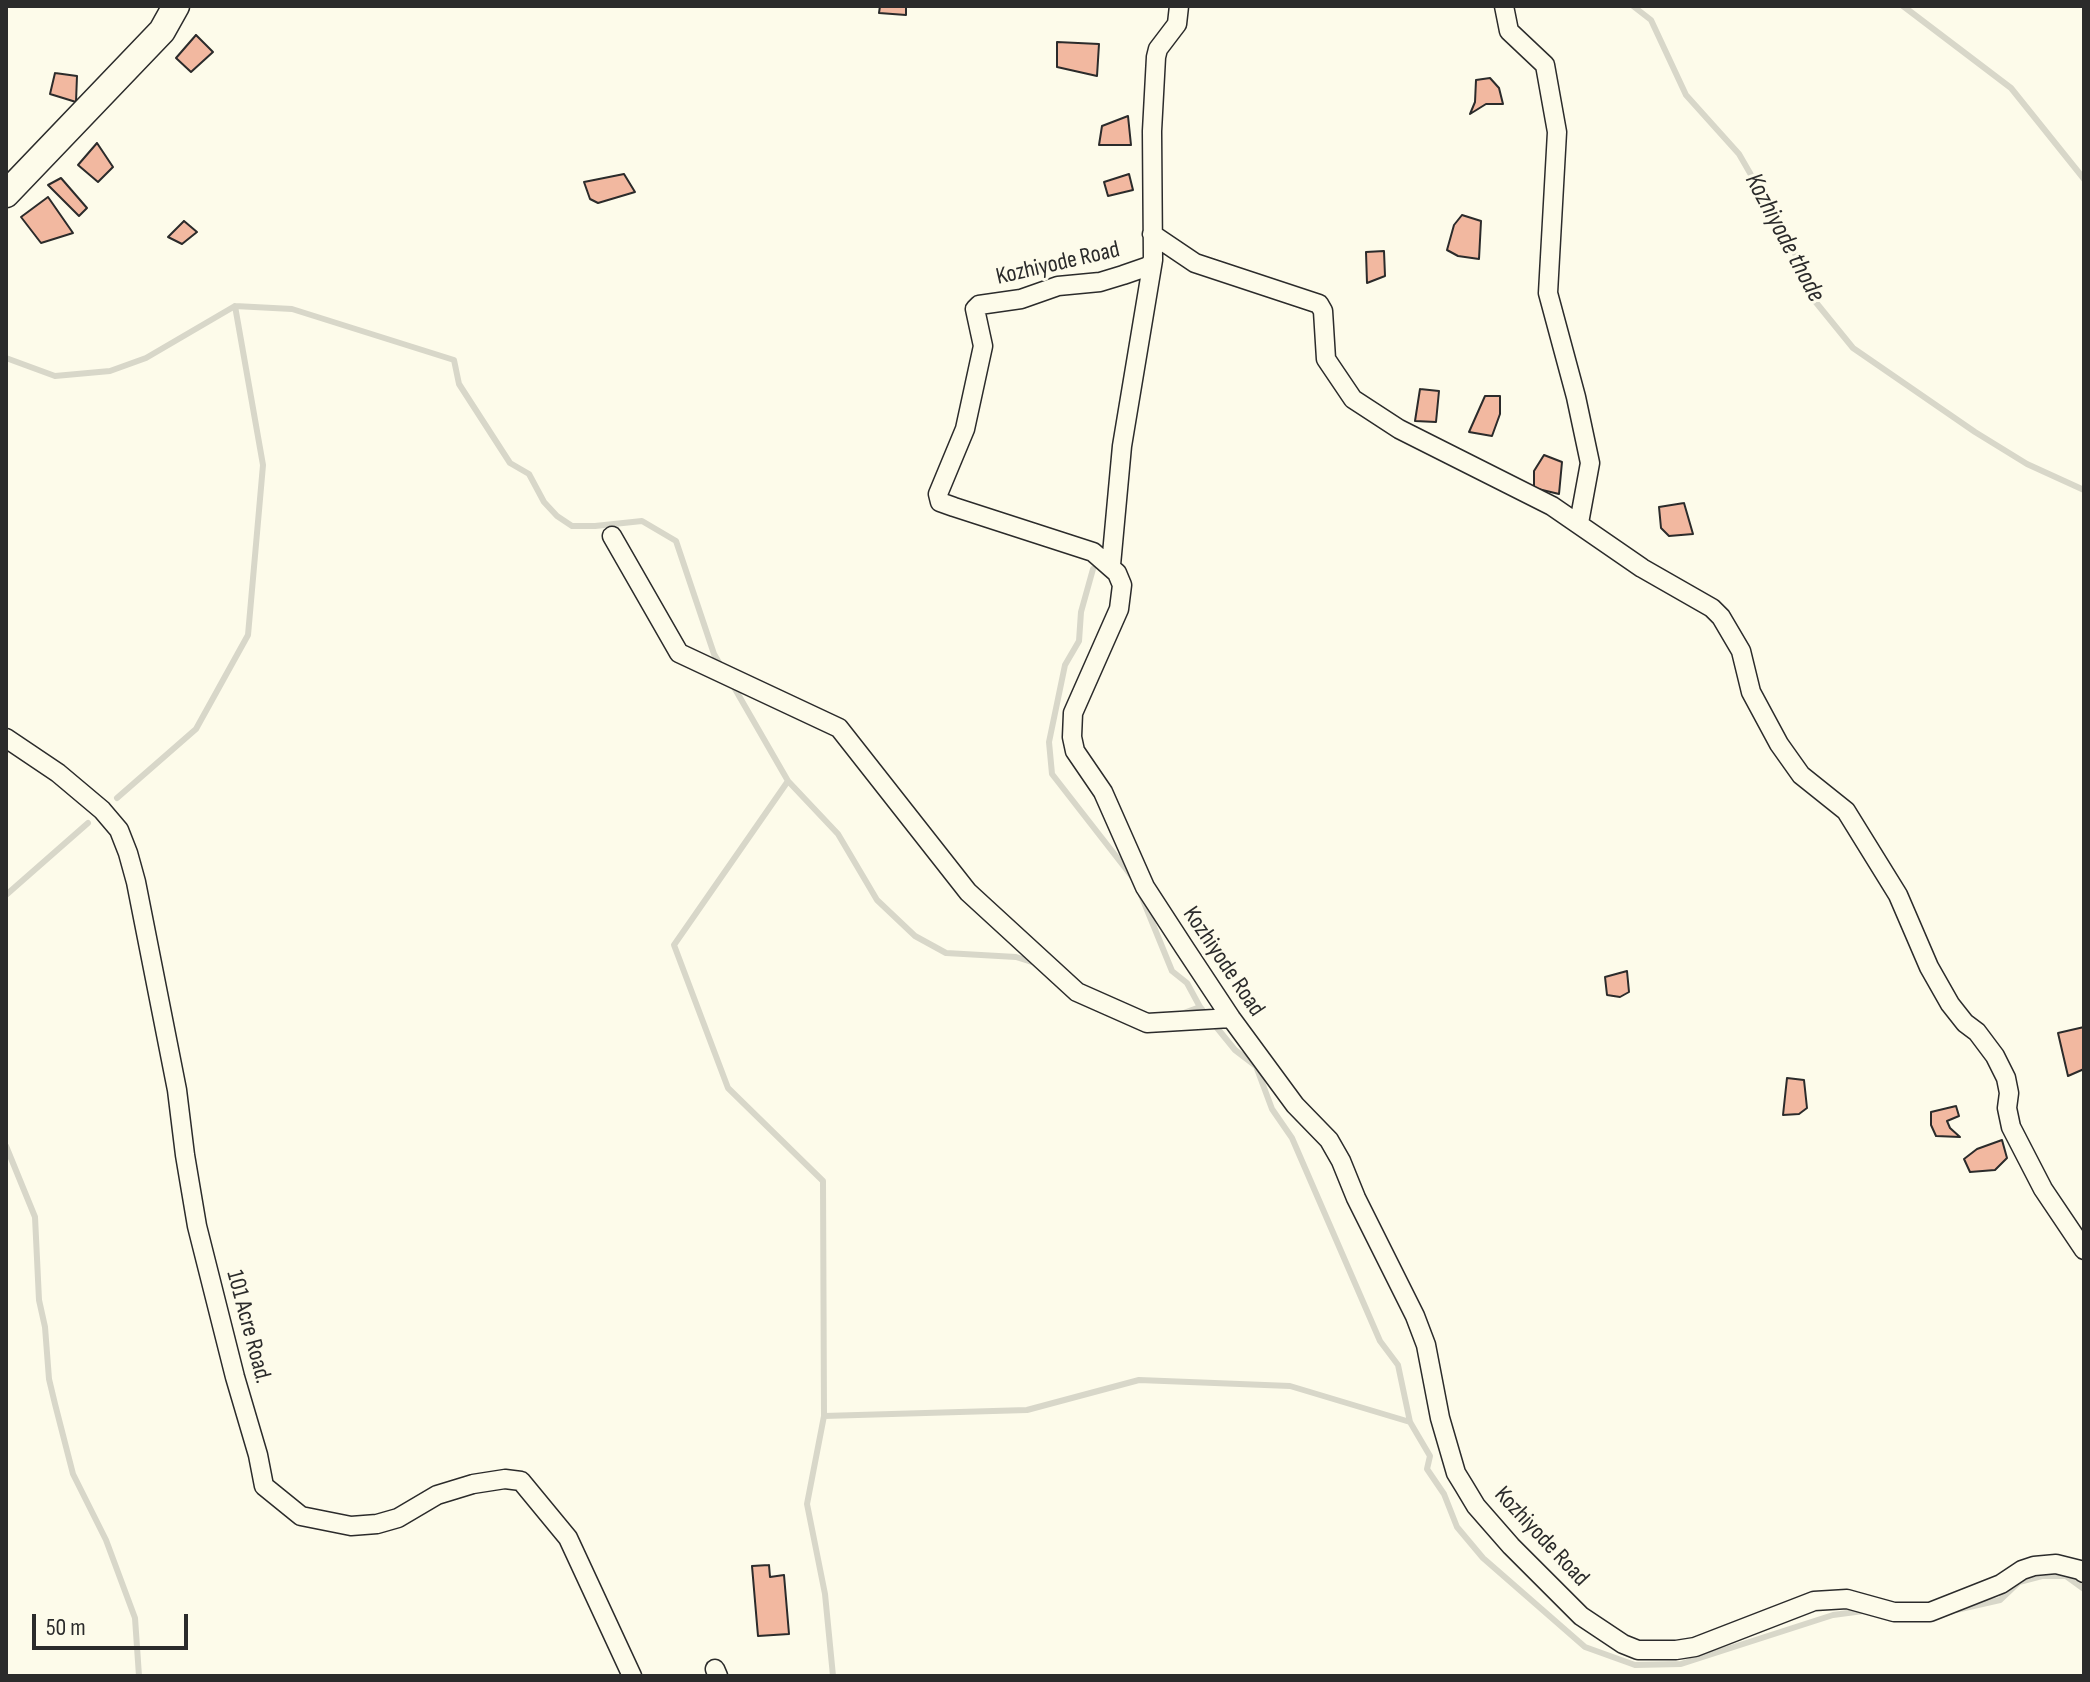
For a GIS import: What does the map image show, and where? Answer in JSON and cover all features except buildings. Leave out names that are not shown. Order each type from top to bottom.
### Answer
[{"type":"main road","points":[[6,194],[162,31],[176,6]]},
{"type":"street","name":"Kozhiyode Road","points":[[1179,6],[1177,24],[1158,49],[1156,57],[1152,131],[1153,260],[1149,266],[1112,278],[1058,286],[1021,299],[979,305],[975,309],[983,346],[965,429],[938,494],[940,502],[1093,552],[1111,565],[1122,585],[1119,609],[1073,713],[1075,751],[1103,792],[1145,887],[1231,1018],[1295,1105],[1329,1140],[1341,1161],[1420,1330],[1456,1473],[1476,1506],[1524,1560],[1581,1616],[1623,1644],[1638,1650],[1695,1647],[1814,1601],[1847,1599],[1894,1612],[1930,1612],[2001,1584],[2034,1566],[2056,1564],[2084,1573]]},
{"type":"street","points":[[1504,6],[1509,31],[1545,65],[1557,132],[1548,293],[1590,463],[1579,523]]},
{"type":"street","points":[[1152,234],[1195,263],[1319,304],[1323,311],[1326,359],[1353,399],[1399,429],[1535,497],[1579,523],[1642,568],[1712,608],[1727,624],[1741,651],[1751,692],[1779,744],[1801,775],[1846,811],[1898,895],[1929,967],[1950,1004],[1995,1056],[2006,1078],[2011,1127],[2043,1189],[2084,1250]]},
{"type":"street","points":[[1111,565],[1122,446],[1153,260]]},
{"type":"street","points":[[612,536],[679,653],[839,728],[968,892],[1077,992],[1147,1023],[1231,1018]]},
{"type":"street","name":"101 Acre Road.","points":[[6,738],[58,773],[102,810],[119,830],[128,853],[177,1090],[197,1226],[264,1486],[301,1516],[351,1526],[398,1518],[437,1495],[473,1484],[505,1479],[521,1481],[568,1538],[632,1676]]},
{"type":"waterway","name":"Kozhiyode thode","points":[[1633,6],[1651,20],[1686,95],[1739,154],[1792,246],[1814,300],[1853,348],[2027,464],[2084,490]]},
{"type":"waterway","points":[[1903,6],[2011,88],[2084,179]]},
{"type":"waterway","points":[[6,358],[55,376],[110,371],[146,358],[235,306],[292,309],[454,360],[459,384],[510,463],[529,474],[544,502],[557,516],[572,526],[642,521],[676,541],[714,654],[721,666]]},
{"type":"waterway","points":[[117,798],[196,729],[248,635],[263,465],[235,306]]},
{"type":"waterway","points":[[1093,569],[1081,612],[1079,641],[1065,665],[1049,742],[1052,774],[1133,878]]},
{"type":"waterway","points":[[731,682],[788,781],[838,834],[877,900],[915,936],[946,953],[1016,957],[1035,963]]},
{"type":"waterway","points":[[788,781],[674,945],[728,1088],[823,1181],[824,1416],[1027,1410],[1139,1380],[1290,1386],[1410,1422]]},
{"type":"waterway","points":[[6,895],[88,823]]},
{"type":"waterway","points":[[1141,895],[1172,971],[1187,983],[1200,1007]]},
{"type":"waterway","points":[[1181,1014],[1200,1007],[1235,1050],[1256,1066],[1272,1109],[1292,1138],[1380,1341],[1398,1365],[1410,1422],[1430,1456],[1427,1469],[1444,1494],[1457,1527],[1483,1558],[1585,1647],[1635,1665],[1681,1664],[1833,1615],[1863,1611]]},
{"type":"waterway","points":[[6,1146],[35,1217],[39,1300],[55,1404],[73,1474],[106,1540],[135,1618],[139,1676]]},
{"type":"waterway","points":[[824,1416],[807,1504],[825,1594],[833,1676]]},
{"type":"waterway","points":[[1956,1610],[2000,1600],[2019,1582],[2042,1576],[2066,1576],[2084,1589]]}]
